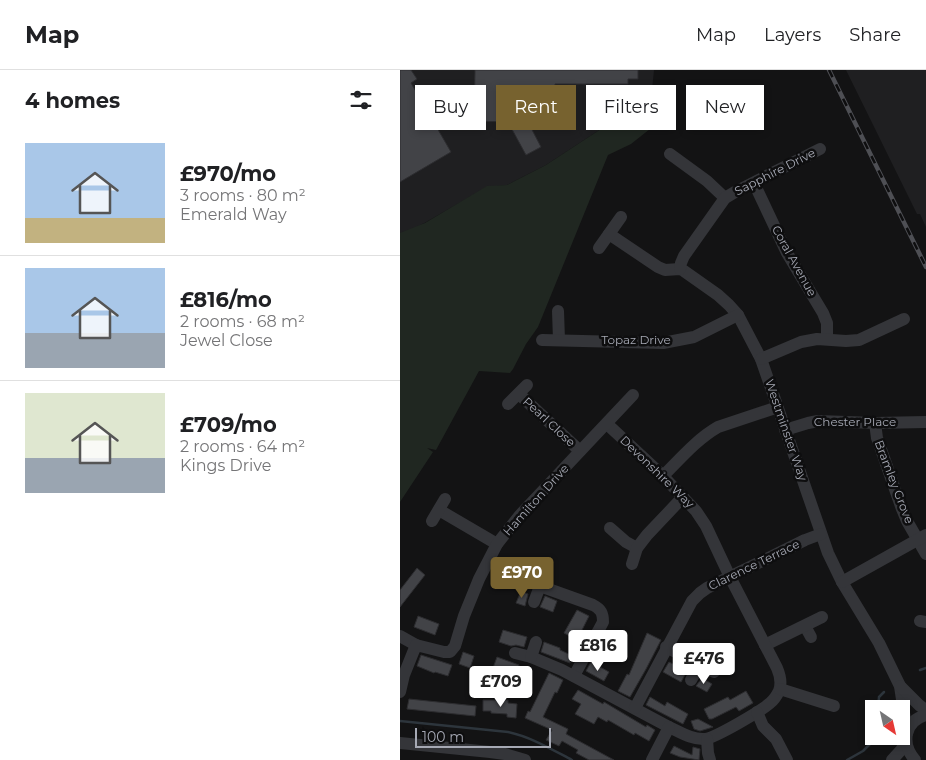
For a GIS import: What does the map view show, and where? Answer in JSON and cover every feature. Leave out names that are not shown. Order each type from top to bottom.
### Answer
[{"type":"street","name":"Sapphire Drive","points":[[680,269],[684,256],[725,198],[820,149]]},
{"type":"street","points":[[670,154],[707,181],[725,198]]},
{"type":"street","name":"Coral Avenue","points":[[754,183],[787,253],[823,313],[827,323],[827,339]]},
{"type":"street","points":[[599,248],[621,217]]},
{"type":"street","name":"Westminster Way","points":[[609,234],[658,267],[665,270],[680,269],[684,271],[718,295],[738,315],[761,359],[828,553],[842,582],[879,643],[900,686],[902,700]]},
{"type":"street","points":[[558,311],[558,340]]},
{"type":"street","name":"Topaz Drive","points":[[542,340],[663,343],[694,337],[738,315]]},
{"type":"street","points":[[761,359],[801,342],[817,339],[859,340],[904,319]]},
{"type":"street","name":"Pearl Close","points":[[508,404],[523,389],[580,451]]},
{"type":"street","name":"Hamilton Drive","points":[[400,636],[416,645],[450,652],[455,646],[464,616],[497,544],[520,515],[633,395]]},
{"type":"street","points":[[663,476],[700,440],[718,427],[778,407]]},
{"type":"street","name":"Chester Place","points":[[785,430],[808,422],[818,421],[926,422]]},
{"type":"street","name":"Bramley Grove","points":[[875,423],[877,438],[902,510],[922,537],[926,554]]},
{"type":"street","name":"Devonshire Way","points":[[607,424],[663,476],[696,511],[706,526],[780,674],[780,688]]},
{"type":"street","points":[[632,564],[637,548],[646,535],[683,497]]},
{"type":"street","points":[[439,510],[497,544]]},
{"type":"street","points":[[610,528],[626,542],[637,548]]},
{"type":"street","name":"Clarence Terrace","points":[[635,708],[692,601],[707,588],[821,534]]},
{"type":"street","points":[[842,582],[922,537]]},
{"type":"street","points":[[527,580],[593,604],[603,614],[603,622],[574,676]]},
{"type":"street","points":[[534,602],[540,586]]},
{"type":"street","points":[[764,645],[808,632],[822,617]]},
{"type":"street","points":[[531,657],[536,642]]},
{"type":"street","points":[[400,692],[404,675],[416,645]]},
{"type":"street","points":[[666,647],[714,672]]},
{"type":"street","points":[[516,653],[531,657],[574,676],[668,727],[686,736],[698,739],[707,739],[756,712],[770,703],[780,688],[823,696],[834,706]]},
{"type":"street","points":[[691,680],[700,664]]},
{"type":"street","name":"Westminster Way","points":[[900,686],[926,710]]},
{"type":"street","points":[[756,712],[763,726],[790,756]]},
{"type":"street","points":[[910,726],[916,720],[926,715]]},
{"type":"street","points":[[652,760],[668,727]]},
{"type":"street","points":[[707,739],[710,760]]},
{"type":"street","points":[[400,743],[505,754],[525,760]]},
{"type":"street","points":[[892,760],[903,745]]},
{"type":"street","name":"Westminster Way","points":[[906,745],[909,753],[915,760]]},
{"type":"shaded area","points":[[400,70],[654,70],[652,85],[586,85],[586,130],[599,130],[546,165],[507,185],[487,187],[400,237]]},
{"type":"shaded area","points":[[846,70],[926,70],[926,227],[920,214],[917,214]]},
{"type":"shaded area","points":[[599,130],[649,130],[631,144],[608,155],[538,327],[526,344],[513,369],[510,373],[479,371],[436,450],[427,448],[433,452],[400,502],[400,233],[425,223],[487,186],[507,185],[546,165]]},
{"type":"building","points":[[400,70],[411,70],[417,79],[411,83],[415,90],[415,130],[438,130],[451,152],[400,182]]},
{"type":"building","points":[[475,70],[638,70],[638,79],[628,79],[628,84],[496,85],[496,122],[486,121],[486,85],[475,85]]},
{"type":"building","points":[[512,130],[532,130],[541,147],[526,155]]},
{"type":"building","points":[[417,568],[425,575],[400,607],[400,590]]},
{"type":"building","points":[[521,591],[528,594],[525,606],[516,603]]},
{"type":"building","points":[[545,596],[557,601],[553,612],[540,607]]},
{"type":"building","points":[[577,610],[589,616],[577,640],[564,633]]},
{"type":"building","points":[[418,616],[439,624],[435,635],[414,627]]},
{"type":"building","points":[[503,630],[527,637],[524,647],[511,646],[499,642]]},
{"type":"building","points":[[607,631],[618,637],[611,651],[600,645]]},
{"type":"building","points":[[647,633],[661,640],[630,697],[618,691],[627,674],[629,675]]},
{"type":"building","points":[[544,642],[560,648],[560,650],[573,656],[570,663],[541,652]]},
{"type":"building","points":[[463,652],[474,656],[470,668],[459,664]]},
{"type":"building","points":[[421,655],[452,665],[448,676],[417,666]]},
{"type":"building","points":[[497,657],[519,665],[516,676],[493,668]]},
{"type":"building","points":[[591,662],[609,672],[604,681],[586,671]]},
{"type":"building","points":[[669,662],[687,671],[681,682],[663,672]]},
{"type":"building","points":[[549,673],[563,680],[543,717],[568,729],[566,734],[614,760],[589,760],[576,753],[578,750],[562,741],[559,746],[546,740],[552,730],[525,718],[528,711],[530,712]]},
{"type":"building","points":[[702,678],[712,684],[707,692],[696,686]]},
{"type":"building","points":[[578,690],[655,730],[649,741],[608,720],[607,722],[598,717],[594,724],[575,714],[581,704],[572,699]]},
{"type":"building","points":[[746,691],[753,703],[739,711],[736,707],[709,719],[704,709],[728,697],[730,700]]},
{"type":"building","points":[[650,697],[665,706],[667,702],[688,714],[683,724],[646,705]]},
{"type":"building","points":[[409,699],[476,706],[475,716],[407,709]]},
{"type":"building","points":[[483,700],[508,700],[508,703],[517,704],[516,718],[507,717],[507,714],[483,711]]},
{"type":"building","points":[[698,719],[713,727],[700,731],[694,729],[691,721]]},
{"type":"building","points":[[674,746],[692,755],[693,747],[700,749],[699,760],[680,757],[670,753]]},
{"type":"waterway","points":[[920,670],[926,668]]},
{"type":"waterway","points":[[879,700],[884,692]]},
{"type":"waterway","points":[[400,721],[508,732],[533,740],[572,760]]},
{"type":"waterway","points":[[847,760],[863,751],[869,745]]},
{"type":"railway","points":[[829,70],[926,267]]}]
